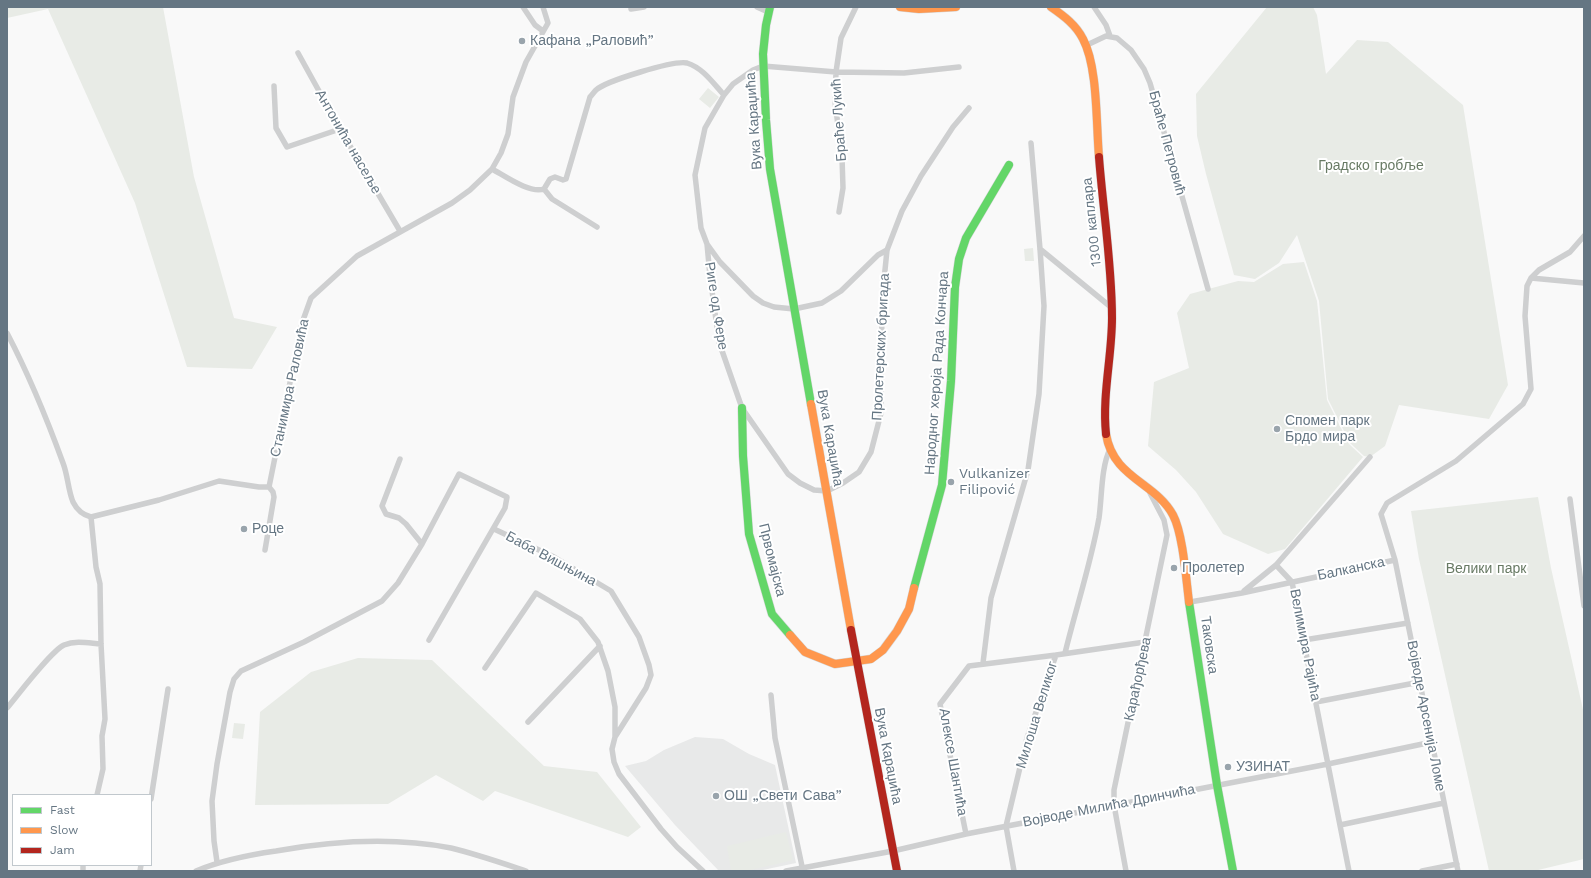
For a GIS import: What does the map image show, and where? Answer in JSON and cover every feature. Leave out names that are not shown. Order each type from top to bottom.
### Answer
[{"type":"street","points":[[523,7],[535,25],[543,30]]},
{"type":"street","name":"Станимира Раловића","points":[[269,487],[302,323],[311,298],[357,256],[452,203],[470,190],[492,169],[501,153],[508,134],[513,97],[526,62],[548,23],[544,7]]},
{"type":"street","points":[[631,9],[644,7]]},
{"type":"street","points":[[757,7],[769,10]]},
{"type":"street","name":"Браће Лукић","points":[[839,212],[843,188],[842,157],[835,102],[836,72],[841,38],[856,7]]},
{"type":"street","points":[[900,7],[919,9],[956,7]]},
{"type":"street","name":"1300 каплара","points":[[1051,7],[1069,20],[1088,45],[1093,71],[1112,308],[1105,420],[1106,434],[1110,449]]},
{"type":"street","points":[[1088,45],[1103,37],[1110,36],[1106,25],[1094,7]]},
{"type":"street","name":"Вука Караџића","points":[[769,10],[765,31],[763,66],[765,126],[770,174],[857,662],[897,871]]},
{"type":"street","name":"Браће Петровић","points":[[1110,36],[1120,39],[1132,50],[1140,61],[1150,83],[1208,289]]},
{"type":"street","name":"Антонића насеље","points":[[298,53],[340,129],[400,231]]},
{"type":"street","points":[[492,169],[532,190],[540,191],[544,189],[554,177],[563,180],[566,179],[590,97],[597,89],[631,75],[680,62],[686,63],[700,69],[724,95]]},
{"type":"street","points":[[887,250],[878,255],[841,291],[822,303],[794,310],[762,302],[753,296],[720,262],[707,244],[701,228],[695,175],[706,128],[724,95],[734,84],[744,76],[763,66],[836,72],[904,73],[959,67]]},
{"type":"street","points":[[274,86],[276,128],[287,147],[340,129]]},
{"type":"street","name":"Пролетерских бригада","points":[[827,491],[844,483],[859,472],[871,452],[881,413],[882,300],[887,250],[902,211],[921,176],[953,127],[969,108]]},
{"type":"street","points":[[983,663],[991,598],[1029,462],[1039,394],[1044,306],[1031,143]]},
{"type":"street","name":"Народног хероја Рада Кончара","points":[[857,662],[871,659],[883,650],[897,631],[909,609],[942,485],[951,381],[954,287],[959,259],[969,232],[1009,165]]},
{"type":"street","points":[[544,189],[552,199],[596,227]]},
{"type":"street","points":[[1531,278],[1539,270],[1570,252],[1584,236]]},
{"type":"street","name":"Риге од Фере","points":[[707,244],[719,342],[742,408],[788,474],[800,483],[814,490],[827,491]]},
{"type":"street","points":[[1040,249],[1112,308]]},
{"type":"street","points":[[1531,278],[1584,283]]},
{"type":"street","name":"Војводе Арсенија Ломе","points":[[1458,871],[1395,560],[1382,514],[1387,503],[1456,461],[1523,404],[1531,389],[1525,316],[1527,286],[1531,278]]},
{"type":"street","points":[[7,333],[42,407],[64,466],[73,502],[86,516],[91,517],[159,500],[219,481],[269,487],[273,492],[274,497],[265,550]]},
{"type":"street","name":"Првомајска","points":[[742,408],[743,456],[749,534],[772,614],[805,652],[835,664],[857,662]]},
{"type":"street","name":"Таковска","points":[[1110,449],[1120,467],[1167,506],[1176,520],[1180,534],[1217,785],[1233,871]]},
{"type":"street","name":"Милоша Великог","points":[[1014,871],[1006,826],[1027,738],[1056,655],[1065,653],[1096,534],[1102,497],[1105,460],[1110,449]]},
{"type":"street","points":[[1242,593],[1276,565],[1370,457]]},
{"type":"street","points":[[400,459],[382,506],[386,514],[399,518],[406,524],[422,544]]},
{"type":"street","points":[[217,862],[214,841],[212,801],[223,731],[234,679],[241,671],[298,645],[382,601],[398,583],[422,544],[459,474],[507,497],[505,508],[494,529],[429,640]]},
{"type":"street","name":"Карађорђева","points":[[1126,871],[1114,805],[1114,790],[1146,642],[1167,535],[1164,520],[1149,491]]},
{"type":"street","points":[[1570,499],[1584,606]]},
{"type":"street","points":[[91,517],[96,567],[100,584],[101,644],[105,719],[102,736],[104,769],[97,794]]},
{"type":"street","name":"Баба Вишњина","points":[[494,529],[554,557],[611,591],[639,637],[651,675],[646,688],[615,737],[612,749],[614,762],[618,774],[661,829],[677,847],[703,871]]},
{"type":"street","name":"Балканска","points":[[1190,602],[1242,593],[1395,560]]},
{"type":"street","name":"Велимира Рајића","points":[[1276,565],[1292,582],[1349,871]]},
{"type":"street","points":[[485,668],[536,593],[580,619],[598,642],[608,671],[615,707],[615,737]]},
{"type":"street","points":[[1304,640],[1408,623]]},
{"type":"street","points":[[7,708],[53,653],[63,646],[80,642],[101,644]]},
{"type":"street","points":[[1065,653],[1146,642]]},
{"type":"street","points":[[528,722],[600,646]]},
{"type":"street","name":"Алексе Шантића","points":[[966,834],[940,704],[968,666],[1056,655]]},
{"type":"street","points":[[1316,702],[1420,682]]},
{"type":"street","points":[[152,794],[168,689]]},
{"type":"street","points":[[771,695],[776,745],[802,869]]},
{"type":"street","name":"Војводе Милића Дринчића","points":[[786,871],[802,869],[1006,826],[1328,764],[1432,742]]},
{"type":"street","points":[[1340,825],[1444,803]]},
{"type":"street","points":[[196,871],[217,862],[317,844],[402,843],[451,848],[526,871]]},
{"type":"street","points":[[1422,871],[1456,864]]},
{"type":"shaded area","name":"ОШ „Свети Сава”","points":[[695,737],[723,739],[749,754],[775,765],[796,863],[758,871],[719,871],[675,825],[625,766],[646,761],[664,750]]},
{"type":"green space","points":[[7,7],[163,7],[194,177],[234,318],[277,327],[252,369],[187,367],[135,203],[48,9],[7,18]]},
{"type":"green space","name":"Градско гробље","points":[[1267,7],[1313,7],[1317,15],[1326,74],[1357,40],[1388,42],[1463,105],[1508,385],[1489,419],[1399,405],[1385,446],[1370,457],[1364,456],[1350,443],[1328,399],[1319,301],[1297,235],[1279,263],[1255,279],[1234,275],[1197,136],[1196,94]]},
{"type":"green space","points":[[708,88],[719,97],[710,108],[699,99]]},
{"type":"green space","points":[[1033,248],[1034,261],[1025,261],[1024,249]]},
{"type":"green space","name":"Спомен парк Брдо мира","points":[[1304,262],[1317,301],[1327,400],[1349,444],[1363,457],[1285,549],[1268,554],[1223,534],[1196,492],[1176,470],[1148,446],[1154,382],[1189,368],[1177,313],[1190,294],[1238,281],[1254,282],[1283,264]]},
{"type":"green space","name":"Велики парк","points":[[1538,497],[1551,568],[1584,714],[1584,859],[1534,871],[1489,871],[1419,559],[1411,511]]},
{"type":"green space","points":[[358,658],[432,660],[544,766],[597,772],[641,827],[628,837],[495,791],[483,801],[436,775],[388,804],[255,805],[260,712],[311,672]]},
{"type":"green space","points":[[234,723],[245,724],[243,739],[232,738]]},
{"type":"green space","points":[[786,832],[793,860],[747,871],[731,871],[727,846]]},
{"type":"traffic: fast","points":[[770,7],[766,25],[763,54],[770,169],[811,404]]},
{"type":"traffic: fast","points":[[914,588],[942,485],[951,381],[955,287],[959,259],[966,238],[1009,165]]},
{"type":"traffic: fast","points":[[742,408],[743,456],[749,534],[772,614],[790,635]]},
{"type":"traffic: fast","points":[[1189,602],[1217,785],[1233,871]]},
{"type":"traffic: slow","points":[[900,7],[919,9],[956,7]]},
{"type":"traffic: slow","points":[[1051,7],[1065,17],[1077,29],[1088,51],[1096,96],[1099,157]]},
{"type":"traffic: slow","points":[[811,404],[851,630]]},
{"type":"traffic: slow","points":[[1106,434],[1110,449],[1117,461],[1135,479],[1156,495],[1173,515],[1182,545],[1189,602]]},
{"type":"traffic: slow","points":[[790,635],[805,652],[835,664],[871,659],[883,650],[897,631],[909,609],[914,588]]},
{"type":"traffic: jam","points":[[1099,157],[1112,298],[1112,332],[1105,405],[1106,434]]},
{"type":"traffic: jam","points":[[851,630],[897,871]]},
{"type":"place","name":"Кафана „Раловић”","points":[[522,41]]},
{"type":"place","name":"Спомен парк Брдо мира","points":[[1277,429]]},
{"type":"place","name":"Vulkanizer Filipović","points":[[951,482]]},
{"type":"place","name":"Роце","points":[[244,529]]},
{"type":"place","name":"Пролетер","points":[[1174,568]]},
{"type":"place","name":"УЗИНАТ","points":[[1228,767]]},
{"type":"place","name":"ОШ „Свети Сава”","points":[[716,796]]}]
